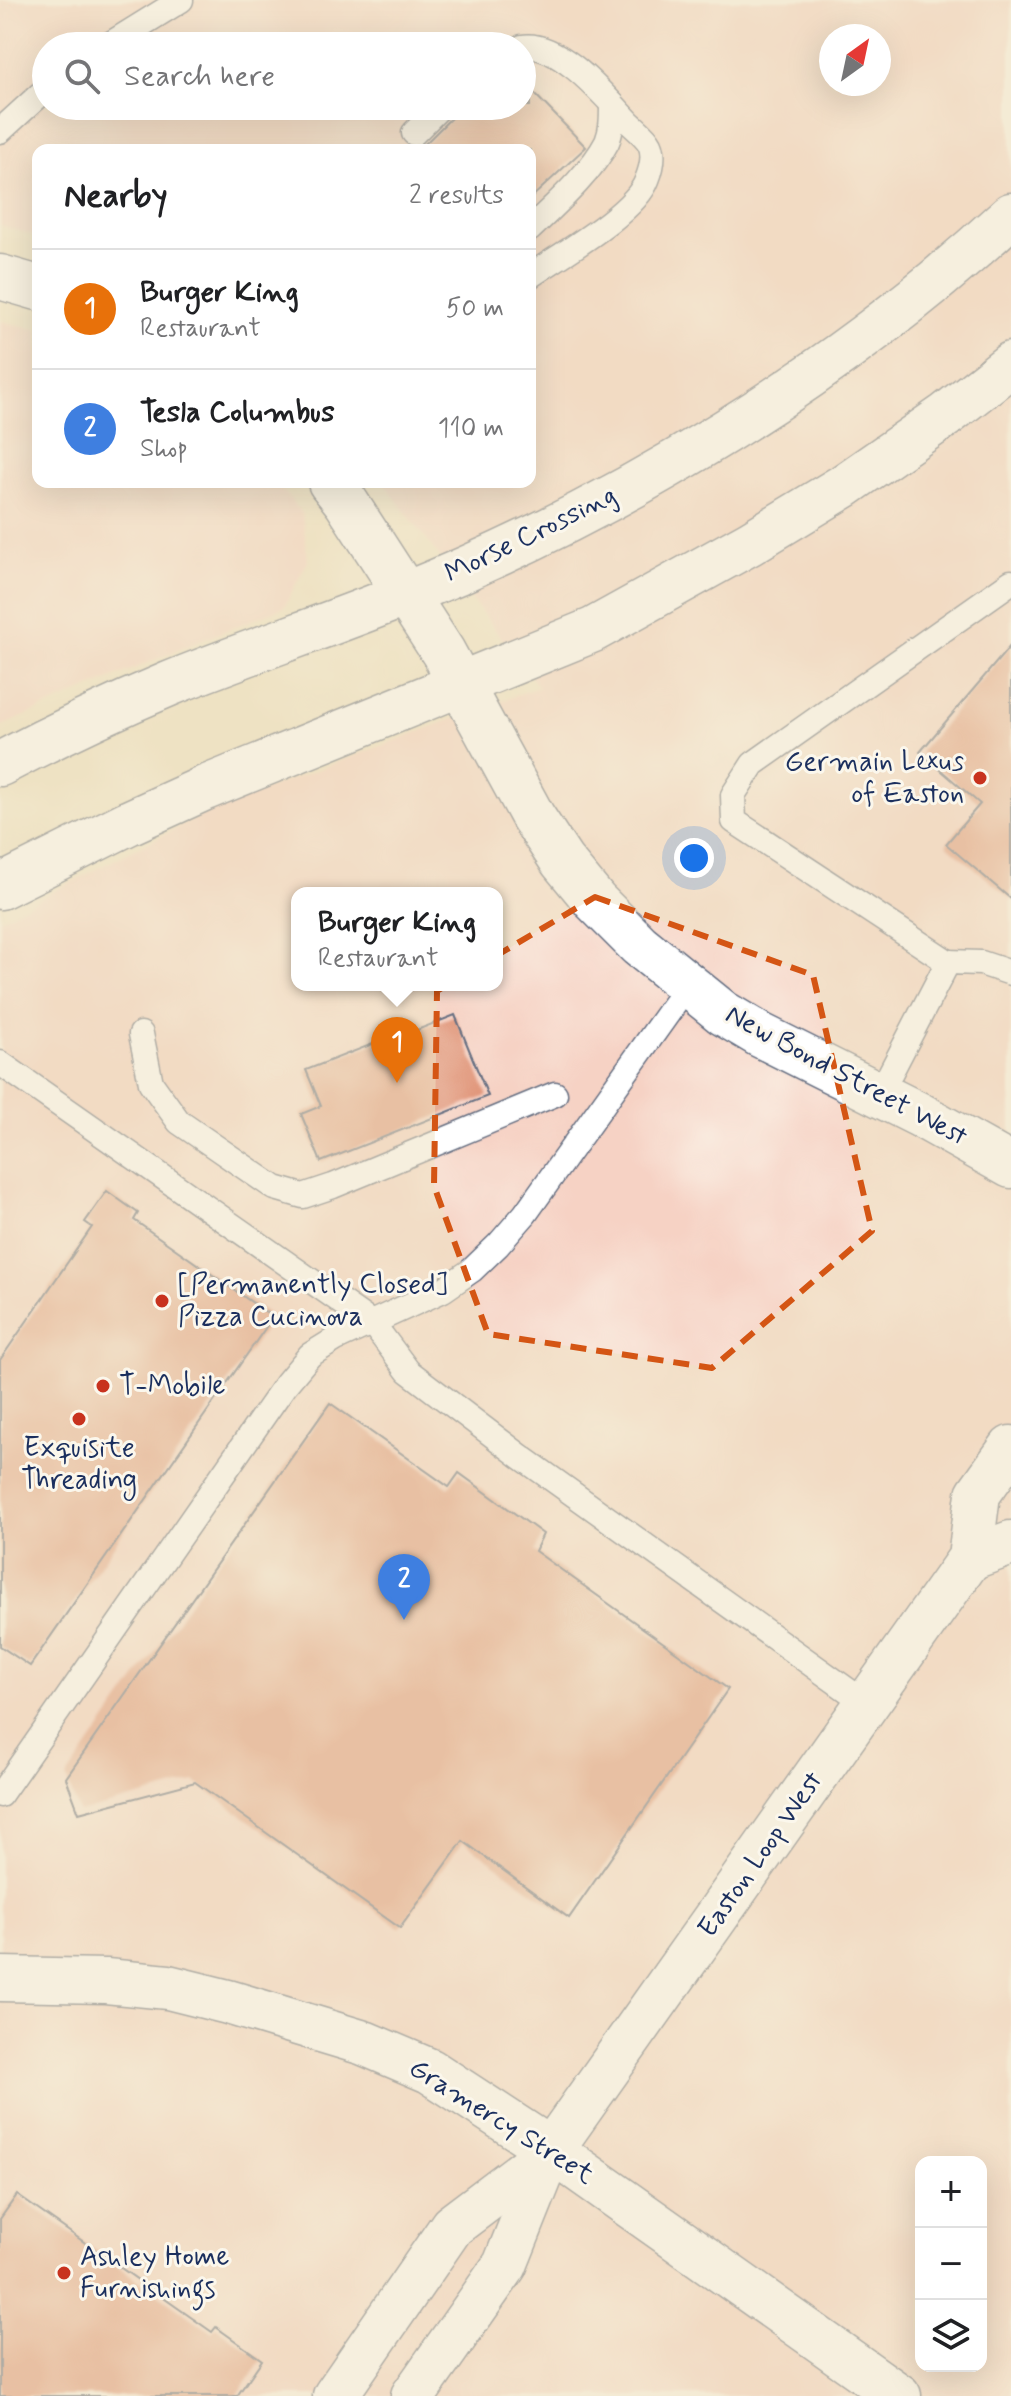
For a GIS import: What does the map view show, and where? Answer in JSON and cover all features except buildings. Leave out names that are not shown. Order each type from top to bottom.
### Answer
[{"type":"street","name":"Morse Crossing","points":[[0,764],[170,684],[407,594],[577,517],[752,415],[862,339],[957,265],[1011,215]]},
{"type":"street","points":[[0,277],[32,286]]},
{"type":"street","points":[[0,887],[205,788],[593,630],[750,543],[844,486],[946,415],[1011,364]]},
{"type":"street","name":"New Bond Street West","points":[[334,488],[433,635],[533,817],[562,861],[595,901],[639,945],[723,1013],[1011,1166]]},
{"type":"street","name":"Easton Loop West","points":[[413,2396],[505,2265],[551,2150],[970,1558],[978,1494],[1011,1448]]},
{"type":"street","points":[[970,1558],[1011,1543]]},
{"type":"street","name":"Gramercy Street","points":[[0,1979],[106,1981],[168,1987],[364,2043],[430,2071],[551,2150],[899,2396]]},
{"type":"street","name":"Easton Loop West","points":[[335,2396],[452,2226],[551,2150]]},
{"type":"lane","points":[[122,32],[148,8],[181,0]]},
{"type":"lane","points":[[536,47],[552,53],[587,77],[650,145],[652,163],[647,183],[633,204],[536,272]]},
{"type":"lane","points":[[0,131],[32,102]]},
{"type":"lane","points":[[536,223],[597,158],[612,125],[612,104]]},
{"type":"lane","points":[[414,133],[427,120]]},
{"type":"lane","points":[[1011,582],[753,764],[733,795],[734,821],[948,962],[981,963],[1011,973]]},
{"type":"lane","points":[[879,1095],[948,962]]},
{"type":"lane","points":[[0,1795],[10,1758],[310,1355],[336,1339],[443,1290],[472,1270],[498,1245],[525,1214],[688,985]]},
{"type":"lane","points":[[141,1034],[151,1083],[179,1122],[275,1188],[303,1196],[347,1181],[555,1094]]},
{"type":"lane","points":[[0,1063],[373,1324],[408,1371],[520,1456],[867,1704]]},
{"type":"highlighted area","points":[[595,897],[813,975],[872,1231],[712,1368],[488,1334],[434,1186],[437,991]]},
{"type":"shaded area","points":[[0,0],[1011,0],[1011,2396],[0,2396],[0,919],[218,807],[539,687],[388,488],[536,488],[536,144],[32,144],[32,235],[0,225]]},
{"type":"shaded area","points":[[0,321],[32,329],[32,488],[280,488],[302,513],[308,561],[284,607],[0,727]]},
{"type":"place","name":"Germain Lexus of Easton","points":[[980,778]]},
{"type":"place","name":"Burger King","points":[[397,1083]]},
{"type":"place","name":"[Permanently Closed] Pizza Cucinova","points":[[162,1301]]},
{"type":"place","name":"T-Mobile","points":[[103,1386]]},
{"type":"place","name":"Exquisite Threading","points":[[79,1419]]},
{"type":"place","name":"Tesla Columbus","points":[[404,1620]]},
{"type":"place","name":"Ashley Home Furnishings","points":[[64,2273]]}]
